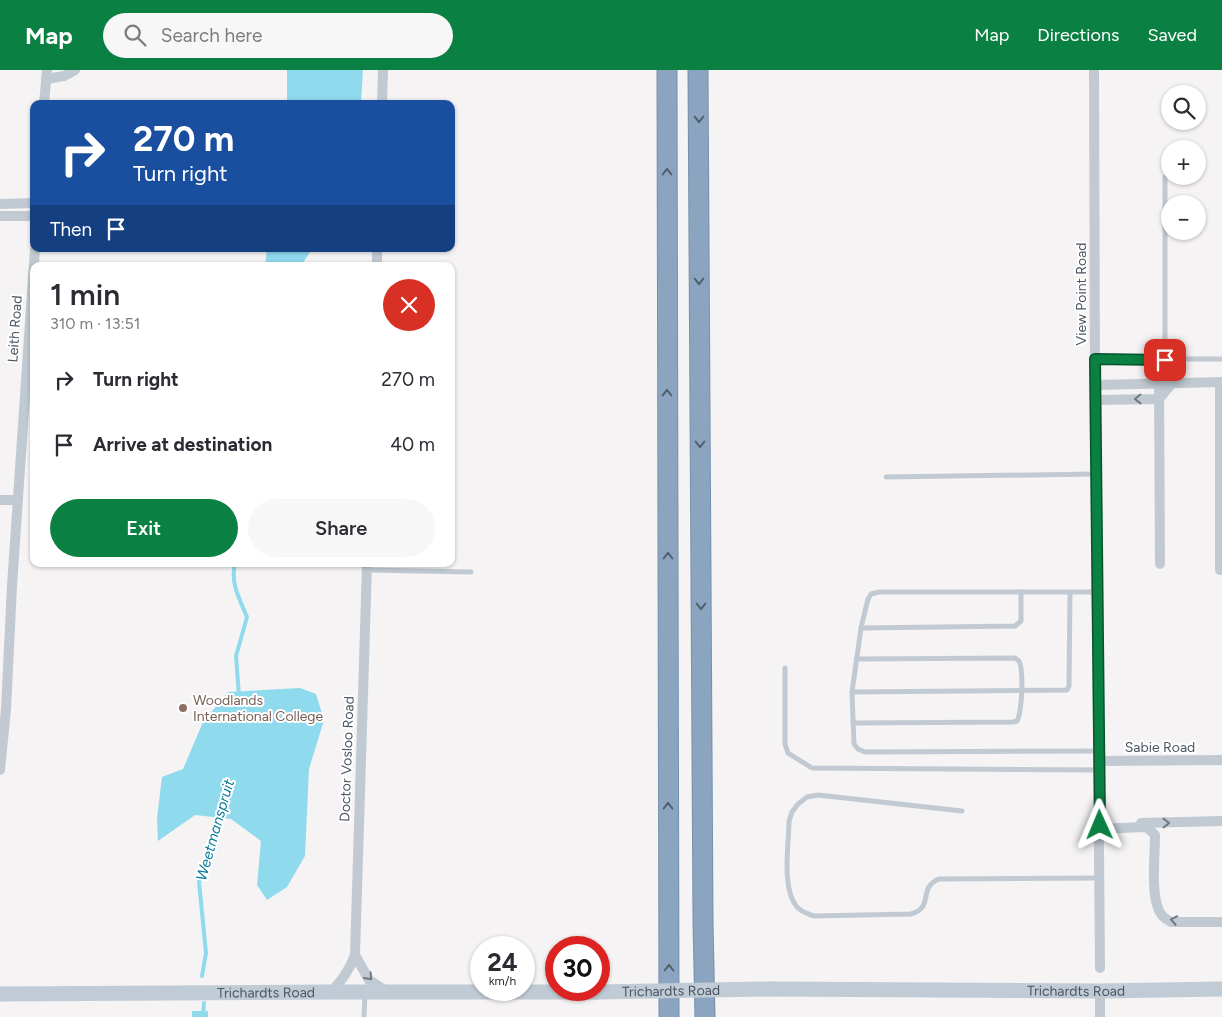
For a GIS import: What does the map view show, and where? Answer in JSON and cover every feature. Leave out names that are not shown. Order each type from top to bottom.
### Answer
[{"type":"highway","points":[[666,70],[669,1017]]},
{"type":"highway","points":[[698,70],[705,1017]]},
{"type":"street","points":[[44,100],[47,74],[64,76],[75,70]]},
{"type":"street","points":[[382,100],[384,70]]},
{"type":"street","name":"View Point Road","points":[[1094,70],[1100,968]]},
{"type":"street","points":[[0,204],[30,204]]},
{"type":"street","points":[[0,216],[30,216]]},
{"type":"street","name":"Leith Road","points":[[0,770],[18,500],[30,357]]},
{"type":"street","points":[[1095,384],[1221,382],[1220,570]]},
{"type":"street","points":[[1158,383],[1160,564]]},
{"type":"street","points":[[1159,399],[1172,383]]},
{"type":"street","points":[[1095,400],[1159,399]]},
{"type":"street","points":[[0,500],[18,500]]},
{"type":"street","name":"Doctor Vosloo Road","points":[[331,992],[347,974],[355,955],[367,567]]},
{"type":"street","name":"Sabie Road","points":[[1099,761],[1222,760]]},
{"type":"street","points":[[1100,827],[1222,821]]},
{"type":"street","points":[[1100,827],[1143,827],[1148,828],[1155,835],[1155,893],[1157,907],[1165,919],[1171,922],[1222,922]]},
{"type":"street","points":[[355,955],[369,980],[389,993]]},
{"type":"street","name":"Trichardts Road","points":[[0,994],[597,992],[770,989],[1100,991],[1222,989]]},
{"type":"street","points":[[1100,991],[1100,1017]]},
{"type":"lane","points":[[1165,185],[1165,360]]},
{"type":"lane","points":[[1095,359],[1222,359]]},
{"type":"lane","points":[[886,476],[1096,474]]},
{"type":"lane","points":[[367,567],[471,572]]},
{"type":"lane","points":[[1097,592],[879,592],[871,594],[860,628],[852,692],[854,744],[858,749],[865,752],[1099,761]]},
{"type":"lane","points":[[860,628],[1015,626],[1021,621],[1021,592]]},
{"type":"lane","points":[[852,692],[1067,690],[1069,686],[1070,593]]},
{"type":"lane","points":[[853,723],[1013,722],[1017,721],[1020,716],[1021,666],[1015,658],[856,659]]},
{"type":"lane","points":[[785,668],[785,744],[788,753],[812,768],[1099,761]]},
{"type":"lane","points":[[962,811],[833,796],[807,797],[792,812],[789,821],[787,882],[791,896],[797,907],[814,916],[911,914],[920,912],[924,907],[926,891],[932,882],[939,880],[1100,878]]},
{"type":"lane","points":[[364,1017],[365,992]]},
{"type":"water","points":[[287,70],[363,70],[361,100],[287,100]]},
{"type":"water","points":[[267,252],[310,252],[304,262],[265,262]]},
{"type":"water","points":[[300,688],[316,694],[324,720],[309,769],[305,856],[287,887],[267,900],[257,885],[261,841],[231,819],[195,815],[158,841],[157,818],[162,777],[183,769],[203,722],[228,692]]},
{"type":"water","points":[[192,1011],[208,1011],[208,1017],[192,1017]]},
{"type":"waterway","name":"Weetmanspruit","points":[[235,567],[235,585],[247,617],[236,656],[239,696]]},
{"type":"waterway","name":"Weetmanspruit","points":[[202,976],[206,953],[199,882],[222,814]]},
{"type":"waterway","points":[[203,1017],[204,1003]]},
{"type":"place","name":"Woodlands International College","points":[[183,708]]},
{"type":"route","points":[[1100,825],[1095,359],[1165,360]]}]
